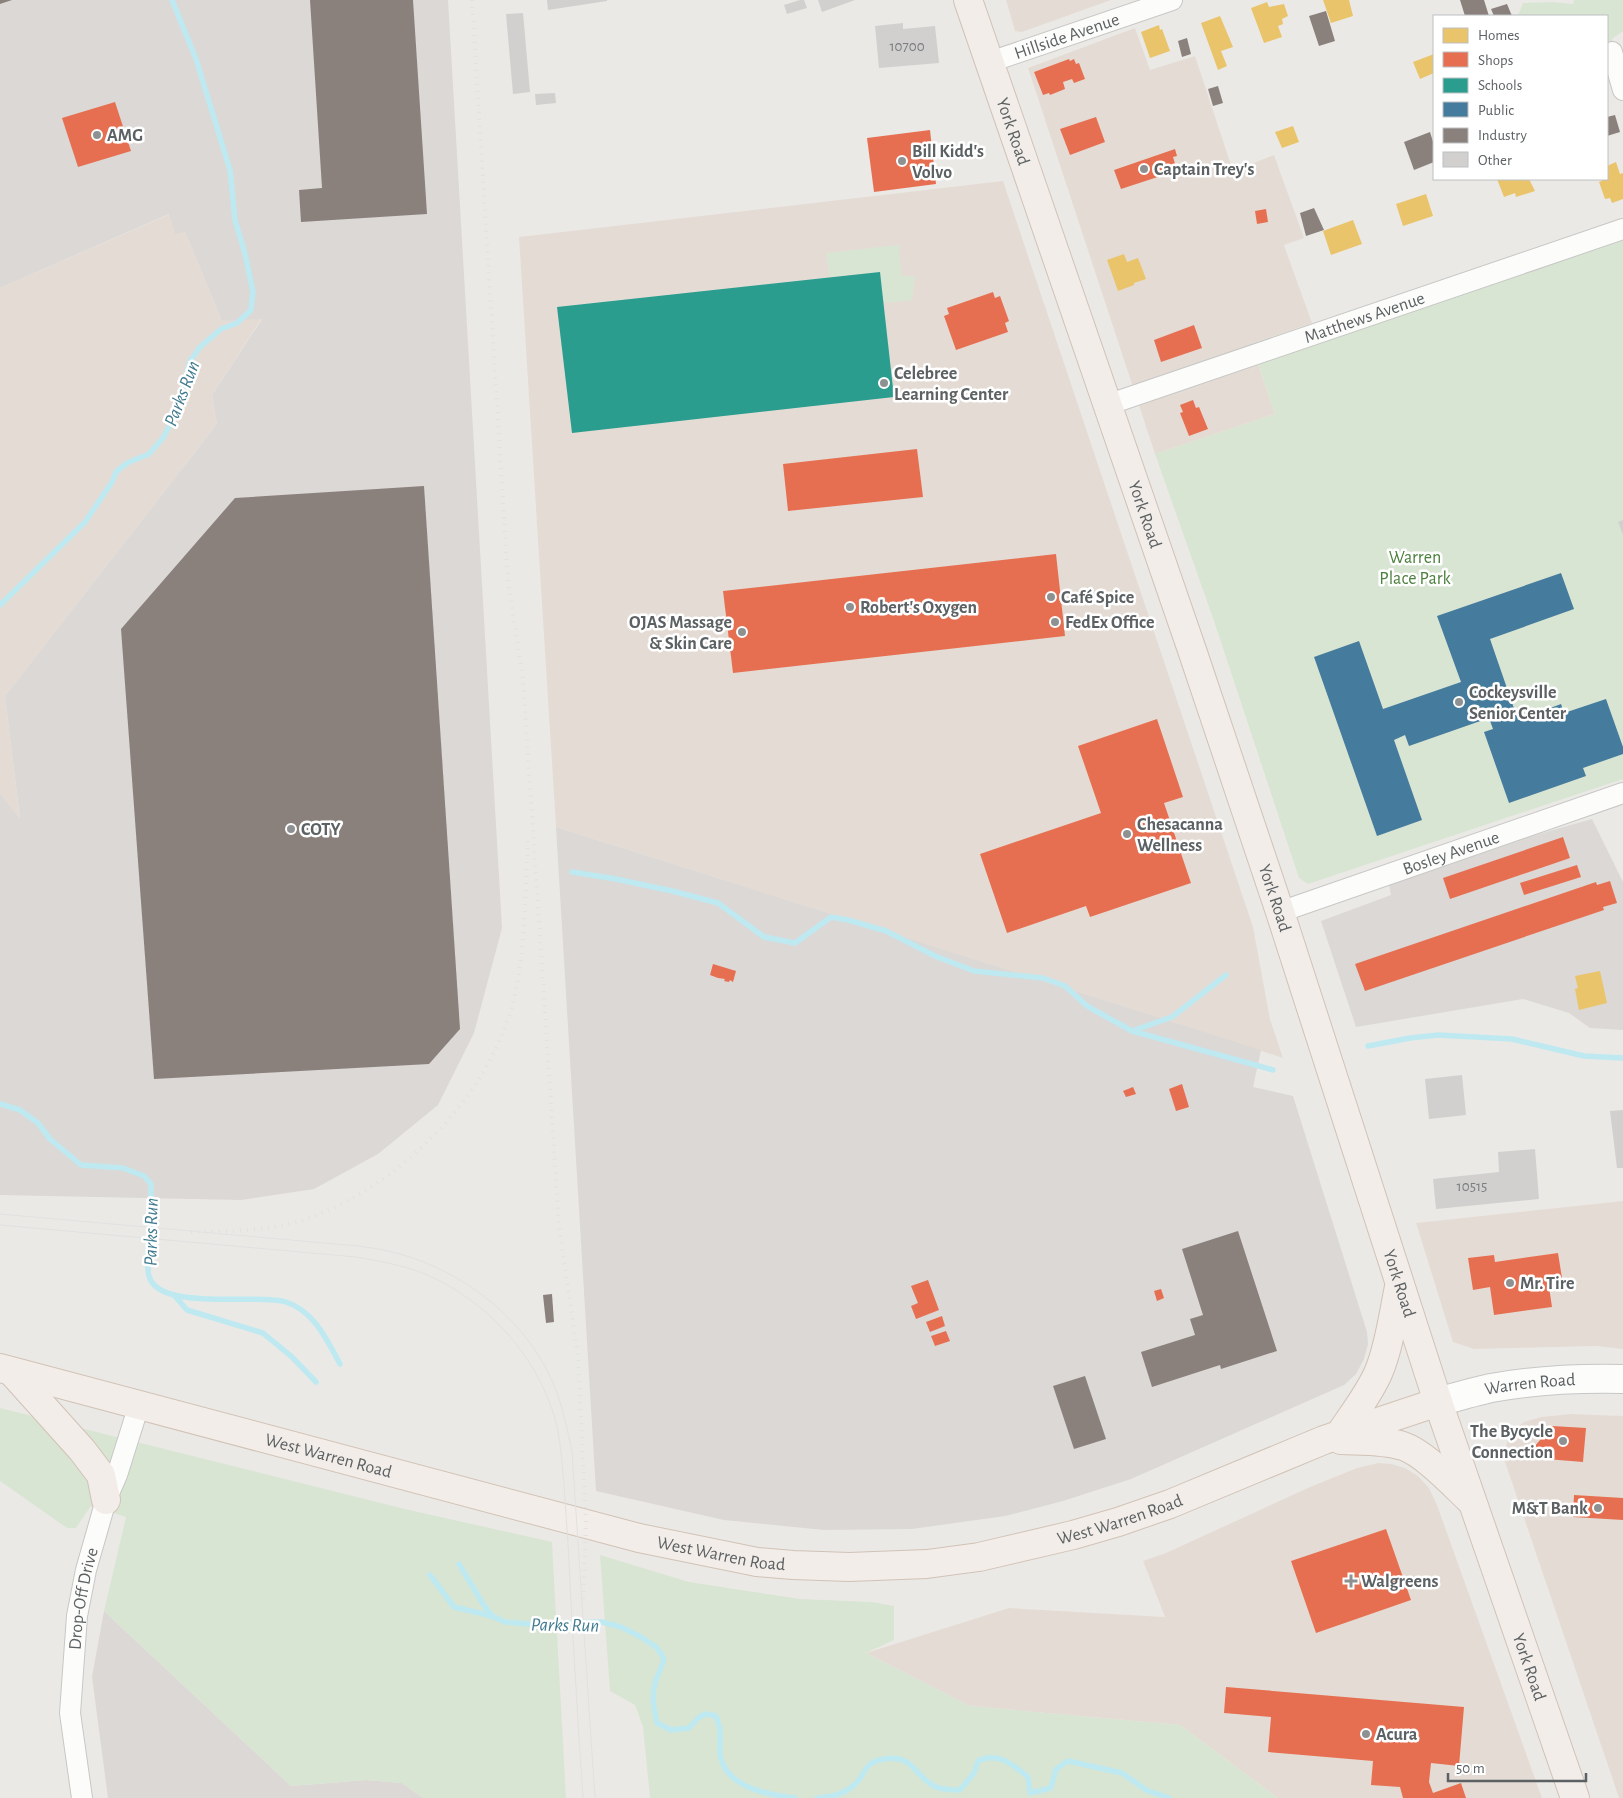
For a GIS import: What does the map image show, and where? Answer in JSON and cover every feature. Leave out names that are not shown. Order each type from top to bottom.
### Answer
[{"type":"main road","name":"York Road","points":[[968,0],[1193,653],[1280,912],[1438,1402],[1575,1798]]},
{"type":"main road","points":[[1332,1437],[1370,1388],[1378,1372],[1386,1352],[1400,1284]]},
{"type":"main road","points":[[6,1370],[82,1450],[96,1468],[100,1475],[106,1500]]},
{"type":"main road","name":"West Warren Road","points":[[6,1370],[639,1538],[757,1562],[839,1567],[891,1566],[970,1558],[1073,1535],[1170,1504],[1332,1437],[1438,1402]]},
{"type":"main road","points":[[1332,1437],[1404,1446],[1431,1463],[1472,1501]]},
{"type":"street","name":"Hillside Avenue","points":[[990,62],[1172,0]]},
{"type":"street","points":[[1612,52],[1623,90]]},
{"type":"street","name":"Matthews Avenue","points":[[1107,405],[1623,229]]},
{"type":"street","name":"Bosley Avenue","points":[[1280,912],[1623,793]]},
{"type":"street","name":"Warren Road","points":[[1438,1402],[1489,1389],[1527,1382],[1623,1379]]},
{"type":"street","name":"Drop-Off Drive","points":[[82,1798],[70,1713],[77,1616],[86,1570],[106,1500],[117,1475],[139,1405]]},
{"type":"shaded area","points":[[0,0],[448,0],[502,928],[474,1033],[438,1105],[378,1154],[314,1189],[241,1200],[0,1195],[0,793],[20,819],[5,696],[217,424],[212,395],[262,319],[222,321],[185,232],[175,234],[169,214],[0,288]]},
{"type":"shaded area","points":[[1006,0],[1111,0],[1022,32],[1015,31]]},
{"type":"shaded area","points":[[1135,28],[1150,70],[1195,56],[1233,171],[1274,155],[1304,238],[1284,245],[1312,323],[1251,344],[1275,414],[1155,454],[1028,68]]},
{"type":"shaded area","points":[[1003,181],[1253,927],[1270,1019],[1283,1058],[556,827],[519,237]]},
{"type":"shaded area","points":[[170,214],[185,232],[222,321],[262,318],[212,395],[217,424],[5,696],[20,820],[0,793],[0,288]]},
{"type":"shaded area","points":[[1592,819],[1623,882],[1623,1030],[1590,1028],[1569,1013],[1523,999],[1356,1027],[1321,921],[1391,895],[1389,885],[1482,850]]},
{"type":"shaded area","points":[[556,827],[1261,1050],[1253,1087],[1293,1096],[1367,1332],[1368,1344],[1364,1359],[1356,1374],[1344,1385],[1131,1479],[1063,1501],[1005,1516],[912,1529],[824,1530],[724,1520],[596,1491]]},
{"type":"shaded area","points":[[1623,1201],[1623,1349],[1596,1346],[1474,1349],[1453,1342],[1416,1223]]},
{"type":"shaded area","points":[[1572,1414],[1623,1416],[1623,1798],[1619,1798],[1503,1456],[1510,1433],[1524,1422],[1541,1417]]},
{"type":"shaded area","points":[[1378,1463],[1405,1468],[1418,1476],[1429,1488],[1437,1505],[1542,1798],[1278,1798],[1180,1725],[970,1706],[866,1653],[1009,1608],[1165,1617],[1143,1561],[1166,1553],[1310,1487],[1357,1468]]},
{"type":"shaded area","points":[[104,1611],[291,1786],[366,1780],[402,1783],[423,1798],[108,1798],[92,1677]]},
{"type":"green space","points":[[1574,0],[1623,0],[1623,31],[1612,39],[1621,59],[1613,77],[1608,77],[1608,15],[1518,15],[1523,3],[1552,2],[1573,4]]},
{"type":"green space","name":"Warren Place Park","points":[[1623,237],[1623,779],[1308,884],[1299,878],[1215,624],[1155,454],[1275,414],[1257,361]]},
{"type":"green space","points":[[899,245],[901,276],[915,276],[912,300],[884,303],[880,272],[830,277],[826,253]]},
{"type":"green space","points":[[0,1408],[405,1509],[552,1542],[566,1798],[423,1798],[402,1783],[366,1780],[291,1786],[104,1611],[126,1517],[91,1506],[76,1528],[67,1528],[0,1481]]},
{"type":"green space","points":[[600,1555],[689,1582],[800,1599],[872,1602],[894,1606],[894,1640],[866,1653],[970,1706],[1180,1725],[1278,1798],[650,1798],[643,1727],[635,1705],[610,1691]]},
{"type":"building: Homes","points":[[1323,0],[1349,0],[1353,16],[1331,23]]},
{"type":"building: Homes","points":[[1267,2],[1269,7],[1284,4],[1288,16],[1282,19],[1283,24],[1278,26],[1282,37],[1264,43],[1251,8]]},
{"type":"building: Homes","points":[[1220,16],[1233,47],[1221,51],[1227,66],[1218,70],[1201,23]]},
{"type":"building: Homes","points":[[1159,25],[1170,51],[1150,58],[1141,32]]},
{"type":"building: Homes","points":[[1433,54],[1433,73],[1420,79],[1413,62]]},
{"type":"building: Homes","points":[[1293,126],[1299,142],[1282,148],[1275,132]]},
{"type":"building: Homes","points":[[1616,162],[1620,174],[1623,173],[1623,199],[1612,203],[1610,198],[1605,199],[1599,182],[1608,180],[1608,166]]},
{"type":"building: Homes","points":[[1497,180],[1530,180],[1535,191],[1516,197],[1515,193],[1504,197]]},
{"type":"building: Homes","points":[[1426,194],[1433,216],[1403,226],[1396,204]]},
{"type":"building: Homes","points":[[1353,220],[1362,244],[1331,255],[1323,231]]},
{"type":"building: Homes","points":[[1124,254],[1127,262],[1138,258],[1146,279],[1118,291],[1107,260]]},
{"type":"building: Homes","points":[[1600,971],[1607,1003],[1579,1010],[1575,989],[1578,988],[1575,976]]},
{"type":"building: Shops","points":[[1069,59],[1070,61],[1074,59],[1076,64],[1079,63],[1085,79],[1074,83],[1072,79],[1063,82],[1065,89],[1050,95],[1049,93],[1043,95],[1034,72]]},
{"type":"building: Shops","name":"AMG","points":[[115,102],[131,151],[78,167],[62,118]]},
{"type":"building: Shops","points":[[1096,117],[1105,142],[1070,155],[1060,129]]},
{"type":"building: Shops","name":"Bill Kidd's Volvo","points":[[930,130],[936,184],[874,192],[867,138]]},
{"type":"building: Shops","name":"Captain Trey's","points":[[1175,149],[1177,156],[1173,157],[1176,167],[1172,169],[1173,172],[1121,189],[1114,170]]},
{"type":"building: Shops","points":[[1266,209],[1268,222],[1257,224],[1255,211]]},
{"type":"building: Shops","points":[[993,292],[995,298],[1000,296],[1009,321],[1005,323],[1008,332],[956,350],[944,316],[949,314],[947,308]]},
{"type":"building: Shops","points":[[1194,325],[1202,348],[1161,362],[1154,340]]},
{"type":"building: Shops","points":[[1193,400],[1196,408],[1199,407],[1208,429],[1189,436],[1180,413],[1183,412],[1180,405]]},
{"type":"building: Shops","points":[[917,449],[923,497],[788,511],[783,464]]},
{"type":"building: Shops","points":[[1056,554],[1065,636],[733,673],[723,591]]},
{"type":"building: Shops","points":[[1157,719],[1183,797],[1164,803],[1191,883],[1090,917],[1086,906],[1007,933],[980,854],[1101,813],[1078,746]]},
{"type":"building: Shops","points":[[1563,837],[1570,858],[1450,899],[1443,878]]},
{"type":"building: Shops","points":[[1577,865],[1581,877],[1524,895],[1520,883]]},
{"type":"building: Shops","points":[[1610,881],[1617,903],[1603,907],[1604,910],[1365,991],[1355,964],[1596,882],[1597,885]]},
{"type":"building: Shops","points":[[713,964],[736,971],[733,982],[730,980],[729,982],[724,981],[725,979],[710,975]]},
{"type":"building: Shops","points":[[1182,1084],[1189,1107],[1176,1111],[1169,1089]]},
{"type":"building: Shops","points":[[1133,1087],[1136,1094],[1126,1097],[1123,1091]]},
{"type":"building: Shops","name":"Mr. Tire","points":[[1558,1253],[1562,1278],[1548,1280],[1552,1307],[1494,1315],[1490,1287],[1473,1290],[1468,1258],[1494,1255],[1495,1262]]},
{"type":"building: Shops","points":[[928,1280],[939,1310],[916,1319],[911,1306],[918,1303],[911,1286]]},
{"type":"building: Shops","points":[[1161,1289],[1164,1298],[1157,1301],[1154,1291]]},
{"type":"building: Shops","points":[[942,1316],[945,1326],[930,1332],[926,1322]]},
{"type":"building: Shops","points":[[946,1331],[950,1341],[935,1346],[931,1336]]},
{"type":"building: Shops","points":[[1552,1426],[1586,1428],[1583,1462],[1534,1458],[1535,1446]]},
{"type":"building: Shops","name":"M&T Bank","points":[[1574,1495],[1623,1498],[1623,1520],[1573,1517]]},
{"type":"building: Shops","name":"Walgreens","points":[[1386,1529],[1411,1600],[1316,1633],[1291,1561]]},
{"type":"building: Shops","name":"Acura","points":[[1226,1687],[1464,1707],[1459,1766],[1431,1763],[1429,1782],[1433,1793],[1461,1783],[1466,1798],[1403,1798],[1400,1787],[1371,1785],[1373,1761],[1268,1752],[1271,1717],[1224,1713]]},
{"type":"building: Schools","points":[[880,272],[894,397],[572,433],[557,307]]},
{"type":"building: Public","name":"Cockeysville Senior Center","points":[[1561,573],[1574,609],[1490,639],[1518,720],[1561,704],[1564,713],[1606,699],[1623,747],[1623,754],[1583,768],[1586,776],[1509,803],[1484,732],[1493,729],[1489,718],[1409,746],[1405,735],[1394,740],[1422,820],[1377,836],[1314,657],[1359,641],[1383,709],[1461,682],[1437,616]]},
{"type":"building: Industry","points":[[0,0],[12,0],[0,4]]},
{"type":"building: Industry","points":[[310,0],[413,0],[427,214],[301,222],[299,190],[322,188]]},
{"type":"building: Industry","points":[[1460,0],[1484,0],[1489,15],[1465,15]]},
{"type":"building: Industry","points":[[1507,4],[1512,15],[1494,15],[1491,9]]},
{"type":"building: Industry","points":[[1326,11],[1335,41],[1319,46],[1309,16]]},
{"type":"building: Industry","points":[[1187,38],[1191,54],[1182,57],[1178,41]]},
{"type":"building: Industry","points":[[1218,86],[1223,103],[1213,106],[1208,89]]},
{"type":"building: Industry","points":[[1615,115],[1620,132],[1608,136],[1608,117]]},
{"type":"building: Industry","points":[[1430,132],[1433,142],[1433,162],[1414,170],[1404,142]]},
{"type":"building: Industry","points":[[1314,208],[1324,230],[1306,236],[1300,213]]},
{"type":"building: Industry","name":"COTY","points":[[424,486],[460,1029],[429,1064],[154,1079],[121,629],[235,498]]},
{"type":"building: Industry","points":[[1238,1231],[1277,1351],[1221,1369],[1220,1365],[1152,1387],[1141,1352],[1195,1335],[1190,1319],[1203,1315],[1182,1249]]},
{"type":"building: Industry","points":[[552,1294],[554,1322],[546,1323],[543,1295]]},
{"type":"building: Industry","points":[[1085,1376],[1106,1439],[1074,1449],[1053,1386]]},
{"type":"building: Other","points":[[547,0],[607,0],[607,1],[548,10]]},
{"type":"building: Other","points":[[804,0],[807,8],[787,14],[784,5]]},
{"type":"building: Other","points":[[818,0],[855,0],[822,12]]},
{"type":"building: Other","points":[[523,13],[530,92],[513,94],[506,14]]},
{"type":"building: Other","points":[[903,23],[903,29],[935,26],[939,63],[879,68],[875,26]]},
{"type":"building: Other","points":[[555,93],[556,103],[536,105],[535,94]]},
{"type":"building: Other","points":[[1623,520],[1623,535],[1618,522]]},
{"type":"building: Other","points":[[1462,1075],[1466,1115],[1429,1119],[1425,1079]]},
{"type":"building: Other","points":[[1623,1110],[1623,1168],[1617,1168],[1610,1111]]},
{"type":"building: Other","points":[[1535,1149],[1539,1199],[1436,1209],[1433,1179],[1499,1172],[1498,1152]]},
{"type":"waterway","name":"Parks Run","points":[[0,605],[85,522],[112,482],[116,472],[127,463],[149,454],[163,438],[175,415],[190,361],[200,347],[221,329],[237,323],[251,310],[253,292],[235,220],[230,170],[196,59],[172,0]]},
{"type":"waterway","points":[[572,872],[616,879],[718,903],[764,937],[795,943],[831,917],[848,920],[886,931],[935,956],[974,971],[1043,978],[1065,986],[1087,1006],[1132,1031],[1273,1070]]},
{"type":"waterway","points":[[1132,1031],[1172,1017],[1226,975]]},
{"type":"waterway","points":[[1368,1046],[1438,1035],[1512,1039],[1584,1056],[1623,1058]]},
{"type":"waterway","name":"Parks Run","points":[[0,1104],[20,1110],[38,1123],[50,1139],[81,1165],[123,1168],[144,1176],[151,1184],[148,1267],[149,1276],[156,1287],[170,1294],[189,1298],[273,1300],[296,1306],[319,1327],[340,1364]]},
{"type":"waterway","name":"Parks Run","points":[[174,1295],[187,1310],[263,1333],[291,1356],[316,1382]]},
{"type":"waterway","name":"Parks Run","points":[[459,1564],[492,1616],[505,1622],[529,1624],[602,1622],[621,1627],[656,1647],[664,1658],[656,1680],[653,1696],[657,1723],[671,1730],[689,1728],[698,1718],[705,1714],[716,1716],[720,1729],[722,1762],[734,1779],[753,1789],[795,1798]]},
{"type":"waterway","name":"Parks Run","points":[[430,1575],[454,1607],[492,1616]]},
{"type":"waterway","name":"Parks Run","points":[[817,1798],[845,1792],[857,1782],[871,1763],[894,1758],[909,1763],[929,1783],[945,1789],[960,1790],[974,1773],[978,1761],[992,1758],[1005,1761],[1028,1777],[1030,1793],[1051,1788],[1056,1769],[1068,1761],[1122,1773],[1146,1790],[1169,1798]]},
{"type":"tram line","points":[[0,1214],[386,1250],[422,1261],[447,1273],[471,1287],[514,1323],[546,1368],[557,1393],[566,1422],[572,1452],[595,1798]]},
{"type":"tram line","points":[[0,1225],[373,1260],[417,1271],[448,1285],[490,1316],[524,1355],[538,1377],[549,1401],[557,1426],[564,1485],[583,1798]]},
{"type":"railway","points":[[472,0],[508,582],[523,678],[559,1226],[578,1356],[586,1524],[583,1605]]},
{"type":"railway","points":[[191,1232],[276,1227],[303,1220],[338,1206],[372,1186],[405,1162],[435,1135],[461,1104],[484,1071],[502,1035],[514,999],[523,939],[528,838]]},
{"type":"place","name":"AMG","points":[[97,135]]},
{"type":"place","name":"Bill Kidd's Volvo","points":[[902,161]]},
{"type":"place","name":"Captain Trey's","points":[[1144,169]]},
{"type":"place","name":"Celebree Learning Center","points":[[884,383]]},
{"type":"place","name":"Café Spice","points":[[1051,597]]},
{"type":"place","name":"Robert's Oxygen","points":[[850,607]]},
{"type":"place","name":"FedEx Office","points":[[1055,622]]},
{"type":"place","name":"OJAS Massage & Skin Care","points":[[742,632]]},
{"type":"place","name":"Cockeysville Senior Center","points":[[1459,702]]},
{"type":"place","name":"COTY","points":[[291,829]]},
{"type":"place","name":"Chesacanna Wellness","points":[[1127,834]]},
{"type":"place","name":"Mr. Tire","points":[[1510,1283]]},
{"type":"place","name":"The Bycycle Connection","points":[[1563,1441]]},
{"type":"place","name":"M&T Bank","points":[[1598,1508]]},
{"type":"place","name":"Walgreens","points":[[1351,1581]]},
{"type":"place","name":"Acura","points":[[1366,1734]]}]
